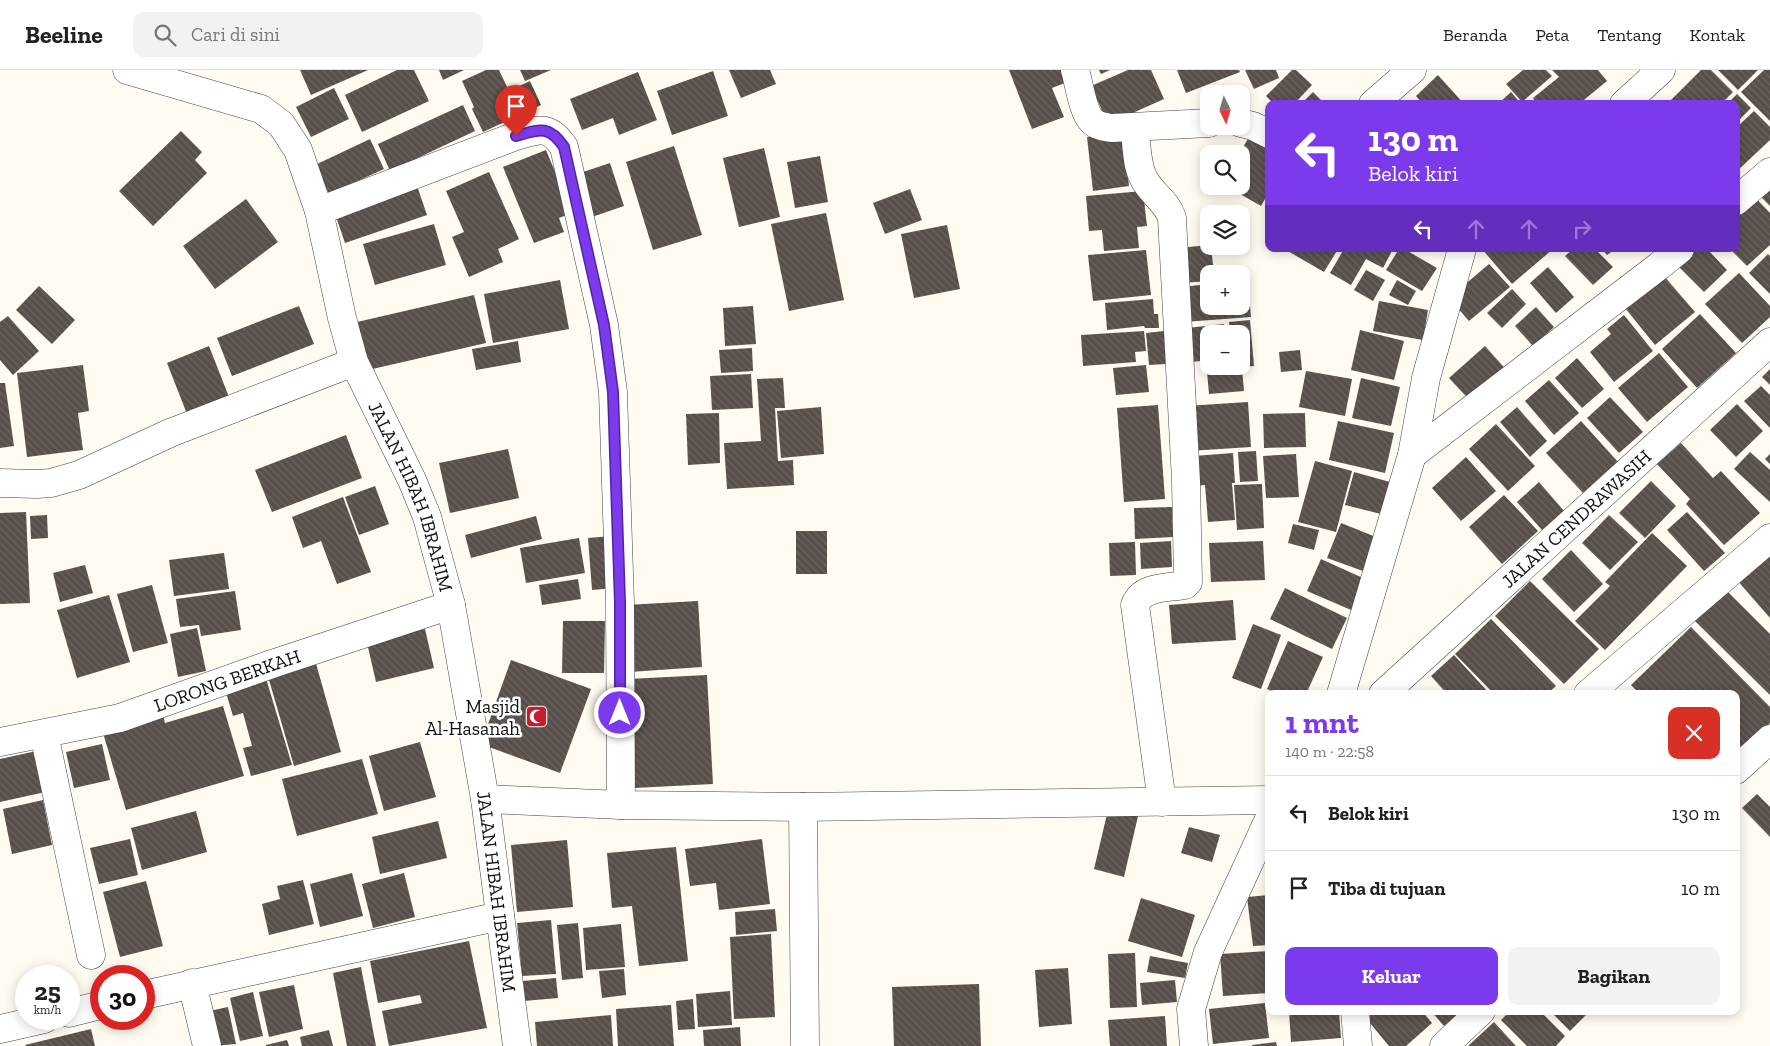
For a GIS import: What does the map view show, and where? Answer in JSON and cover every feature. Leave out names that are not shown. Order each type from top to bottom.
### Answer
[{"type":"street","name":"JALAN HIBAH IBRAHIM","points":[[127,70],[260,109],[281,124],[298,150],[319,211],[342,318],[354,362],[412,480],[427,517],[451,605],[485,799],[517,1046]]},
{"type":"street","points":[[1075,70],[1087,114],[1093,122],[1101,126],[1112,128],[1200,123]]},
{"type":"street","points":[[1378,100],[1412,70]]},
{"type":"street","points":[[1628,100],[1662,70]]},
{"type":"street","points":[[1250,125],[1265,132]]},
{"type":"street","points":[[1134,127],[1140,171],[1143,178],[1169,209],[1172,218],[1186,481],[1188,582],[1185,585],[1143,593],[1135,605],[1162,802]]},
{"type":"street","points":[[319,211],[530,132],[549,131],[556,136],[564,147],[604,325],[613,392],[620,603],[621,805]]},
{"type":"street","points":[[1740,197],[1770,172]]},
{"type":"street","points":[[1341,690],[1412,455],[1426,378],[1461,252]]},
{"type":"street","points":[[1412,455],[1676,252]]},
{"type":"street","name":"JALAN CENDRAWASIH","points":[[1387,690],[1770,342]]},
{"type":"street","points":[[0,483],[51,483],[79,475],[170,433],[354,362]]},
{"type":"street","points":[[1593,690],[1770,538]]},
{"type":"street","name":"LORONG BERKAH","points":[[0,742],[120,718],[272,664],[451,605]]},
{"type":"street","points":[[44,734],[91,955]]},
{"type":"street","points":[[1740,766],[1770,739]]},
{"type":"street","points":[[485,799],[621,805],[803,807],[1265,800]]},
{"type":"street","points":[[803,807],[805,1046]]},
{"type":"street","points":[[1194,1046],[1191,1009],[1208,952],[1265,828]]},
{"type":"street","points":[[155,992],[500,916]]},
{"type":"street","points":[[192,983],[207,1046]]},
{"type":"street","points":[[1355,1015],[1358,1046]]},
{"type":"street","points":[[1444,1046],[1477,1015]]},
{"type":"street","points":[[0,1029],[15,1026]]},
{"type":"building","points":[[300,70],[368,70],[311,95]]},
{"type":"building","points":[[397,70],[414,70],[429,101],[362,132],[345,95]]},
{"type":"building","points":[[439,70],[464,70],[443,80]]},
{"type":"building","points":[[486,70],[499,70],[509,91],[530,81],[541,105],[483,132],[462,81]]},
{"type":"building","points":[[520,70],[551,70],[525,81]]},
{"type":"building","points":[[729,70],[770,70],[776,84],[741,98]]},
{"type":"building","points":[[1009,70],[1071,70],[1075,79],[1052,88],[1064,117],[1032,129]]},
{"type":"building","points":[[1099,70],[1110,70],[1101,74]]},
{"type":"building","points":[[1128,70],[1151,70],[1164,99],[1108,124],[1091,86]]},
{"type":"building","points":[[1177,70],[1239,70],[1240,72],[1207,85],[1200,85],[1200,88],[1186,93]]},
{"type":"building","points":[[1245,70],[1276,70],[1279,78],[1254,89]]},
{"type":"building","points":[[1292,70],[1296,70],[1312,85],[1298,100],[1270,100],[1266,96]]},
{"type":"building","points":[[1523,70],[1546,70],[1552,76],[1524,100],[1520,100],[1506,84]]},
{"type":"building","points":[[1552,70],[1598,70],[1607,81],[1584,100],[1534,100],[1533,98],[1559,77]]},
{"type":"building","points":[[1701,70],[1711,70],[1733,92],[1725,100],[1671,100]]},
{"type":"building","points":[[1718,70],[1758,70],[1738,90]]},
{"type":"building","points":[[1764,70],[1770,70],[1770,121],[1741,92]]},
{"type":"building","points":[[713,71],[728,116],[672,135],[657,91]]},
{"type":"building","points":[[638,72],[657,120],[619,135],[613,118],[582,130],[570,99]]},
{"type":"building","points":[[1438,75],[1460,100],[1420,100],[1416,96]]},
{"type":"building","points":[[334,88],[349,119],[311,137],[296,107]]},
{"type":"building","points":[[1313,92],[1321,100],[1305,100]]},
{"type":"building","points":[[1511,92],[1518,100],[1502,100]]},
{"type":"building","points":[[1737,94],[1751,108],[1740,119],[1740,100],[1731,100]]},
{"type":"building","points":[[463,105],[475,131],[390,171],[378,144]]},
{"type":"building","points":[[1754,111],[1770,127],[1770,140],[1740,168],[1740,124]]},
{"type":"building","points":[[181,131],[202,152],[195,160],[207,173],[153,226],[119,191]]},
{"type":"building","points":[[1123,133],[1129,186],[1093,191],[1087,137]]},
{"type":"building","points":[[1249,137],[1265,146],[1265,199],[1261,206],[1242,195],[1250,195],[1250,145],[1244,145]]},
{"type":"building","points":[[370,139],[384,169],[329,194],[315,165]]},
{"type":"building","points":[[674,146],[702,235],[653,250],[626,162]]},
{"type":"building","points":[[764,148],[780,217],[739,227],[723,158]]},
{"type":"building","points":[[546,150],[572,213],[559,218],[564,232],[534,243],[503,167]]},
{"type":"building","points":[[820,156],[828,202],[795,208],[787,162]]},
{"type":"building","points":[[610,163],[624,206],[589,218],[574,175]]},
{"type":"building","points":[[489,172],[519,239],[498,249],[503,262],[469,277],[452,237],[464,232],[446,191]]},
{"type":"building","points":[[415,180],[427,215],[345,243],[333,208]]},
{"type":"building","points":[[1770,181],[1770,206],[1757,193]]},
{"type":"building","points":[[910,189],[922,220],[885,234],[873,203]]},
{"type":"building","points":[[1143,191],[1147,226],[1137,227],[1139,248],[1104,251],[1102,230],[1089,231],[1086,196]]},
{"type":"building","points":[[1752,194],[1770,213],[1770,245],[1747,266],[1733,252],[1740,252],[1740,206]]},
{"type":"building","points":[[246,199],[278,242],[215,289],[183,246]]},
{"type":"building","points":[[826,213],[844,300],[789,311],[771,224]]},
{"type":"building","points":[[434,224],[446,265],[375,285],[363,244]]},
{"type":"building","points":[[947,225],[960,289],[914,298],[901,234]]},
{"type":"building","points":[[1200,246],[1200,255],[1212,255],[1213,265],[1200,265],[1200,282],[1182,283],[1178,248]]},
{"type":"building","points":[[1146,250],[1151,295],[1093,301],[1088,255]]},
{"type":"building","points":[[1289,252],[1336,252],[1324,272]]},
{"type":"building","points":[[1342,252],[1391,252],[1383,268],[1366,259],[1351,285],[1330,273]]},
{"type":"building","points":[[1397,252],[1409,252],[1437,268],[1422,291],[1386,270]]},
{"type":"building","points":[[1485,252],[1549,252],[1512,284]]},
{"type":"building","points":[[1570,252],[1598,252],[1613,267],[1593,285],[1565,256]]},
{"type":"building","points":[[1690,252],[1710,252],[1727,270],[1704,292],[1676,264]]},
{"type":"building","points":[[1768,254],[1770,256],[1770,294],[1749,273]]},
{"type":"building","points":[[1489,264],[1510,287],[1469,321],[1449,298]]},
{"type":"building","points":[[1548,267],[1574,297],[1556,313],[1530,283]]},
{"type":"building","points":[[1366,270],[1385,280],[1373,301],[1354,290]]},
{"type":"building","points":[[1739,273],[1770,306],[1770,317],[1742,343],[1705,304]]},
{"type":"building","points":[[1664,276],[1695,312],[1655,345],[1625,308]]},
{"type":"building","points":[[560,280],[569,329],[493,343],[484,294]]},
{"type":"building","points":[[1397,280],[1416,291],[1408,305],[1389,295]]},
{"type":"building","points":[[1200,285],[1200,315],[1250,315],[1250,305],[1251,317],[1184,322],[1181,287]]},
{"type":"building","points":[[39,286],[75,320],[52,344],[16,310]]},
{"type":"building","points":[[1512,289],[1526,304],[1502,328],[1487,313]]},
{"type":"building","points":[[474,295],[486,343],[368,370],[357,322]]},
{"type":"building","points":[[1153,299],[1154,314],[1158,314],[1159,328],[1145,328],[1144,326],[1107,330],[1105,303]]},
{"type":"building","points":[[1379,301],[1428,310],[1423,340],[1373,331]]},
{"type":"building","points":[[299,306],[314,344],[232,376],[217,338]]},
{"type":"building","points":[[753,306],[756,344],[725,346],[723,308]]},
{"type":"building","points":[[1536,307],[1554,327],[1533,346],[1515,326]]},
{"type":"building","points":[[1700,314],[1736,353],[1697,388],[1662,349]]},
{"type":"building","points":[[1624,315],[1653,351],[1614,382],[1590,352],[1611,334],[1607,329]]},
{"type":"building","points":[[8,316],[39,351],[13,375],[0,360],[0,322]]},
{"type":"building","points":[[1250,320],[1254,366],[1250,366],[1250,325],[1229,325],[1229,322]]},
{"type":"building","points":[[1200,327],[1200,361],[1191,362],[1187,328]]},
{"type":"building","points":[[1360,330],[1404,341],[1394,380],[1351,370]]},
{"type":"building","points":[[1144,331],[1146,351],[1135,352],[1136,362],[1083,366],[1081,335]]},
{"type":"building","points":[[1164,331],[1166,364],[1149,365],[1146,333]]},
{"type":"building","points":[[518,341],[521,362],[476,370],[472,349]]},
{"type":"building","points":[[209,346],[229,397],[187,414],[167,363]]},
{"type":"building","points":[[1485,346],[1510,374],[1475,406],[1449,378]]},
{"type":"building","points":[[752,348],[753,371],[721,373],[719,350]]},
{"type":"building","points":[[1300,350],[1302,370],[1281,372],[1279,352]]},
{"type":"building","points":[[1659,353],[1688,387],[1647,422],[1618,388]]},
{"type":"building","points":[[1577,358],[1604,389],[1582,408],[1555,378]]},
{"type":"building","points":[[83,365],[89,411],[78,413],[83,450],[27,457],[17,373]]},
{"type":"building","points":[[1146,365],[1149,392],[1116,395],[1113,368]]},
{"type":"building","points":[[1770,369],[1770,385],[1762,377]]},
{"type":"building","points":[[1306,371],[1352,379],[1345,416],[1299,407]]},
{"type":"building","points":[[751,374],[753,408],[712,410],[710,376]]},
{"type":"building","points":[[1207,375],[1243,375],[1244,391],[1209,394]]},
{"type":"building","points":[[783,378],[785,408],[775,408],[778,461],[793,460],[794,485],[727,489],[724,443],[761,441],[757,379]]},
{"type":"building","points":[[1361,378],[1400,387],[1391,426],[1352,418]]},
{"type":"building","points":[[1549,380],[1579,413],[1554,435],[1525,401]]},
{"type":"building","points":[[0,383],[5,383],[14,446],[0,448]]},
{"type":"building","points":[[1761,386],[1770,395],[1770,428],[1744,401]]},
{"type":"building","points":[[1610,397],[1643,432],[1619,453],[1587,418]]},
{"type":"building","points":[[1248,402],[1251,447],[1189,451],[1186,406]]},
{"type":"building","points":[[1737,404],[1763,431],[1736,457],[1710,430]]},
{"type":"building","points":[[1158,405],[1165,499],[1124,502],[1117,408]]},
{"type":"building","points":[[821,407],[824,454],[781,458],[777,411]]},
{"type":"building","points":[[1517,407],[1547,441],[1530,457],[1500,422]]},
{"type":"building","points":[[719,413],[720,463],[688,465],[686,414]]},
{"type":"building","points":[[1305,413],[1306,447],[1264,448],[1263,414]]},
{"type":"building","points":[[1338,421],[1394,433],[1385,473],[1329,460]]},
{"type":"building","points":[[1581,421],[1618,462],[1583,493],[1546,453]]},
{"type":"building","points":[[1496,424],[1535,466],[1508,491],[1469,449]]},
{"type":"building","points":[[346,435],[362,478],[272,512],[255,470]]},
{"type":"building","points":[[1681,443],[1713,478],[1721,471],[1760,513],[1724,545],[1686,504],[1690,499],[1657,464]]},
{"type":"building","points":[[508,449],[519,498],[450,513],[439,463]]},
{"type":"building","points":[[1256,451],[1258,481],[1240,482],[1238,452]]},
{"type":"building","points":[[1750,452],[1770,470],[1770,502],[1734,469]]},
{"type":"building","points":[[1233,453],[1235,483],[1232,483],[1235,520],[1208,522],[1205,485],[1196,486],[1194,456]]},
{"type":"building","points":[[1296,454],[1299,497],[1266,498],[1263,456]]},
{"type":"building","points":[[1770,454],[1770,464],[1765,459]]},
{"type":"building","points":[[1466,457],[1496,491],[1461,521],[1432,488]]},
{"type":"building","points":[[1315,461],[1352,471],[1336,532],[1298,522]]},
{"type":"building","points":[[1354,472],[1390,482],[1381,514],[1345,505]]},
{"type":"building","points":[[1651,481],[1676,506],[1645,538],[1619,513]]},
{"type":"building","points":[[1539,482],[1564,511],[1542,530],[1517,502]]},
{"type":"building","points":[[1262,484],[1264,528],[1237,530],[1234,485]]},
{"type":"building","points":[[375,486],[389,524],[359,535],[345,497]]},
{"type":"building","points":[[1504,495],[1538,531],[1502,564],[1469,527]]},
{"type":"building","points":[[343,497],[371,572],[337,584],[321,541],[303,548],[292,517]]},
{"type":"building","points":[[1172,507],[1173,537],[1135,539],[1134,508]]},
{"type":"building","points":[[26,512],[30,603],[0,604],[0,513]]},
{"type":"building","points":[[1687,512],[1725,553],[1704,571],[1667,530]]},
{"type":"building","points":[[47,515],[48,538],[31,539],[30,516]]},
{"type":"building","points":[[1609,515],[1638,542],[1610,570],[1582,543]]},
{"type":"building","points":[[536,516],[542,539],[471,558],[465,535]]},
{"type":"building","points":[[1341,523],[1376,537],[1363,571],[1327,558]]},
{"type":"building","points":[[1293,524],[1319,530],[1314,550],[1288,543]]},
{"type":"building","points":[[796,531],[827,531],[827,574],[796,574]]},
{"type":"building","points":[[1652,533],[1687,566],[1605,650],[1575,621],[1610,586],[1605,582]]},
{"type":"building","points":[[611,536],[615,588],[592,590],[588,538]]},
{"type":"building","points":[[579,538],[585,573],[526,583],[520,548]]},
{"type":"building","points":[[1171,541],[1172,567],[1141,569],[1140,543]]},
{"type":"building","points":[[1263,541],[1265,580],[1211,582],[1209,543]]},
{"type":"building","points":[[1135,542],[1136,575],[1110,576],[1109,543]]},
{"type":"building","points":[[1571,550],[1603,584],[1574,612],[1542,579]]},
{"type":"building","points":[[1770,552],[1770,618],[1737,580]]},
{"type":"building","points":[[224,553],[229,589],[174,596],[169,560]]},
{"type":"building","points":[[1321,559],[1365,579],[1351,610],[1307,591]]},
{"type":"building","points":[[85,565],[93,593],[60,602],[53,573]]},
{"type":"building","points":[[578,579],[581,599],[542,605],[539,585]]},
{"type":"building","points":[[1530,581],[1599,649],[1564,684],[1495,616]]},
{"type":"building","points":[[152,585],[168,643],[133,652],[117,594]]},
{"type":"building","points":[[1285,588],[1347,618],[1332,649],[1270,619]]},
{"type":"building","points":[[1725,589],[1770,634],[1770,695],[1694,620]]},
{"type":"building","points":[[235,591],[241,630],[201,636],[199,625],[180,627],[176,599]]},
{"type":"building","points":[[109,595],[130,662],[77,678],[57,610]]},
{"type":"building","points":[[1233,600],[1236,640],[1172,644],[1169,605]]},
{"type":"building","points":[[698,601],[702,667],[630,672],[626,605]]},
{"type":"building","points":[[1491,619],[1556,686],[1552,690],[1490,690],[1455,654]]},
{"type":"building","points":[[563,621],[605,621],[604,673],[562,673]]},
{"type":"building","points":[[1253,624],[1281,635],[1261,689],[1232,678]]},
{"type":"building","points":[[1691,627],[1770,707],[1770,723],[1740,752],[1740,690],[1636,690],[1631,685]]},
{"type":"building","points":[[197,628],[206,671],[178,677],[170,634]]},
{"type":"building","points":[[425,629],[434,668],[376,682],[367,643]]},
{"type":"building","points":[[1288,641],[1323,657],[1308,690],[1267,689]]},
{"type":"building","points":[[1454,655],[1486,690],[1443,690],[1431,676]]},
{"type":"building","points":[[315,660],[341,752],[294,766],[267,673]]},
{"type":"building","name":"Masjid Al-Hasanah","points":[[511,660],[591,689],[560,773],[481,744]]},
{"type":"building","points":[[265,675],[292,765],[251,776],[243,748],[252,746],[243,713],[233,716],[224,686]]},
{"type":"building","points":[[707,675],[713,784],[634,788],[628,679]]},
{"type":"building","points":[[223,706],[244,776],[126,810],[103,733],[163,715],[165,723]]},
{"type":"building","points":[[420,742],[436,797],[384,811],[369,756]]},
{"type":"building","points":[[102,744],[110,780],[74,788],[66,752]]},
{"type":"building","points":[[41,750],[50,791],[0,802],[0,759]]},
{"type":"building","points":[[362,759],[378,814],[297,836],[282,779]]},
{"type":"building","points":[[1757,794],[1770,807],[1770,837],[1742,808]]},
{"type":"building","points":[[43,800],[52,845],[12,854],[3,809]]},
{"type":"building","points":[[1108,810],[1138,816],[1124,877],[1094,869]]},
{"type":"building","points":[[196,811],[207,852],[142,870],[131,828]]},
{"type":"building","points":[[438,821],[447,858],[380,874],[372,837]]},
{"type":"building","points":[[1189,827],[1220,835],[1212,862],[1181,853]]},
{"type":"building","points":[[130,839],[138,875],[99,884],[90,848]]},
{"type":"building","points":[[762,839],[770,904],[719,910],[716,883],[690,886],[685,849]]},
{"type":"building","points":[[567,840],[573,907],[517,912],[511,845]]},
{"type":"building","points":[[676,847],[688,961],[639,966],[632,906],[612,908],[607,853]]},
{"type":"building","points":[[352,873],[363,916],[320,927],[310,884]]},
{"type":"building","points":[[404,873],[415,917],[373,928],[362,884]]},
{"type":"building","points":[[303,880],[314,924],[269,935],[262,904],[280,899],[277,886]]},
{"type":"building","points":[[146,881],[163,946],[120,957],[103,892]]},
{"type":"building","points":[[1265,895],[1265,945],[1253,946],[1247,897]]},
{"type":"building","points":[[1141,898],[1195,915],[1182,957],[1128,941]]},
{"type":"building","points":[[775,909],[777,931],[736,935],[735,912]]},
{"type":"building","points":[[551,920],[556,974],[522,976],[517,923]]},
{"type":"building","points":[[578,923],[583,978],[562,980],[557,925]]},
{"type":"building","points":[[621,924],[625,967],[586,970],[583,928]]},
{"type":"building","points":[[771,934],[775,1017],[734,1019],[730,937]]},
{"type":"building","points":[[469,941],[487,1028],[389,1046],[382,1011],[422,1003],[420,995],[378,1003],[370,961]]},
{"type":"building","points":[[1265,951],[1265,993],[1223,996],[1220,954]]},
{"type":"building","points":[[1135,953],[1137,1007],[1110,1008],[1108,954]]},
{"type":"building","points":[[1150,956],[1188,963],[1185,978],[1147,972]]},
{"type":"building","points":[[361,967],[376,1046],[347,1046],[333,973]]},
{"type":"building","points":[[1068,968],[1072,1024],[1039,1027],[1035,970]]},
{"type":"building","points":[[624,969],[626,995],[602,998],[599,971]]},
{"type":"building","points":[[556,978],[558,998],[524,1001],[522,981]]},
{"type":"building","points":[[1175,980],[1177,1002],[1142,1005],[1140,983]]},
{"type":"building","points":[[979,984],[981,1046],[894,1046],[892,987]]},
{"type":"building","points":[[294,985],[303,1029],[269,1037],[259,992]]},
{"type":"building","points":[[730,991],[732,1025],[698,1027],[696,994]]},
{"type":"building","points":[[253,992],[263,1036],[240,1041],[230,998]]},
{"type":"building","points":[[693,999],[695,1029],[678,1030],[676,1001]]},
{"type":"building","points":[[1265,1003],[1269,1038],[1213,1044],[1209,1009]]},
{"type":"building","points":[[671,1005],[674,1046],[618,1046],[616,1009]]},
{"type":"building","points":[[228,1007],[236,1044],[213,1046],[205,1012]]},
{"type":"building","points":[[611,1015],[613,1046],[537,1046],[535,1022]]},
{"type":"building","points":[[1289,1015],[1339,1015],[1341,1038],[1291,1042]]},
{"type":"building","points":[[1363,1015],[1425,1015],[1432,1023],[1406,1046],[1389,1046]]},
{"type":"building","points":[[1434,1015],[1456,1015],[1444,1026]]},
{"type":"building","points":[[1506,1015],[1544,1015],[1565,1036],[1556,1046],[1527,1046],[1501,1020]]},
{"type":"building","points":[[1554,1015],[1586,1015],[1570,1031]]},
{"type":"building","points":[[1165,1016],[1167,1046],[1110,1046],[1108,1020]]},
{"type":"building","points":[[1494,1022],[1516,1046],[1468,1046]]},
{"type":"building","points":[[740,1027],[741,1046],[704,1046],[703,1030]]},
{"type":"building","points":[[90,1029],[95,1046],[26,1046]]},
{"type":"building","points":[[329,1030],[333,1046],[302,1046],[300,1037]]},
{"type":"building","points":[[287,1040],[289,1046],[266,1046],[266,1045]]},
{"type":"building","points":[[1276,1042],[1277,1046],[1252,1046],[1252,1045]]},
{"type":"place","name":"Masjid Al-Hasanah","points":[[536,717]]},
{"type":"route","points":[[516,136],[540,130],[549,131],[556,136],[564,147],[604,325],[613,392],[620,603],[620,713]]}]
